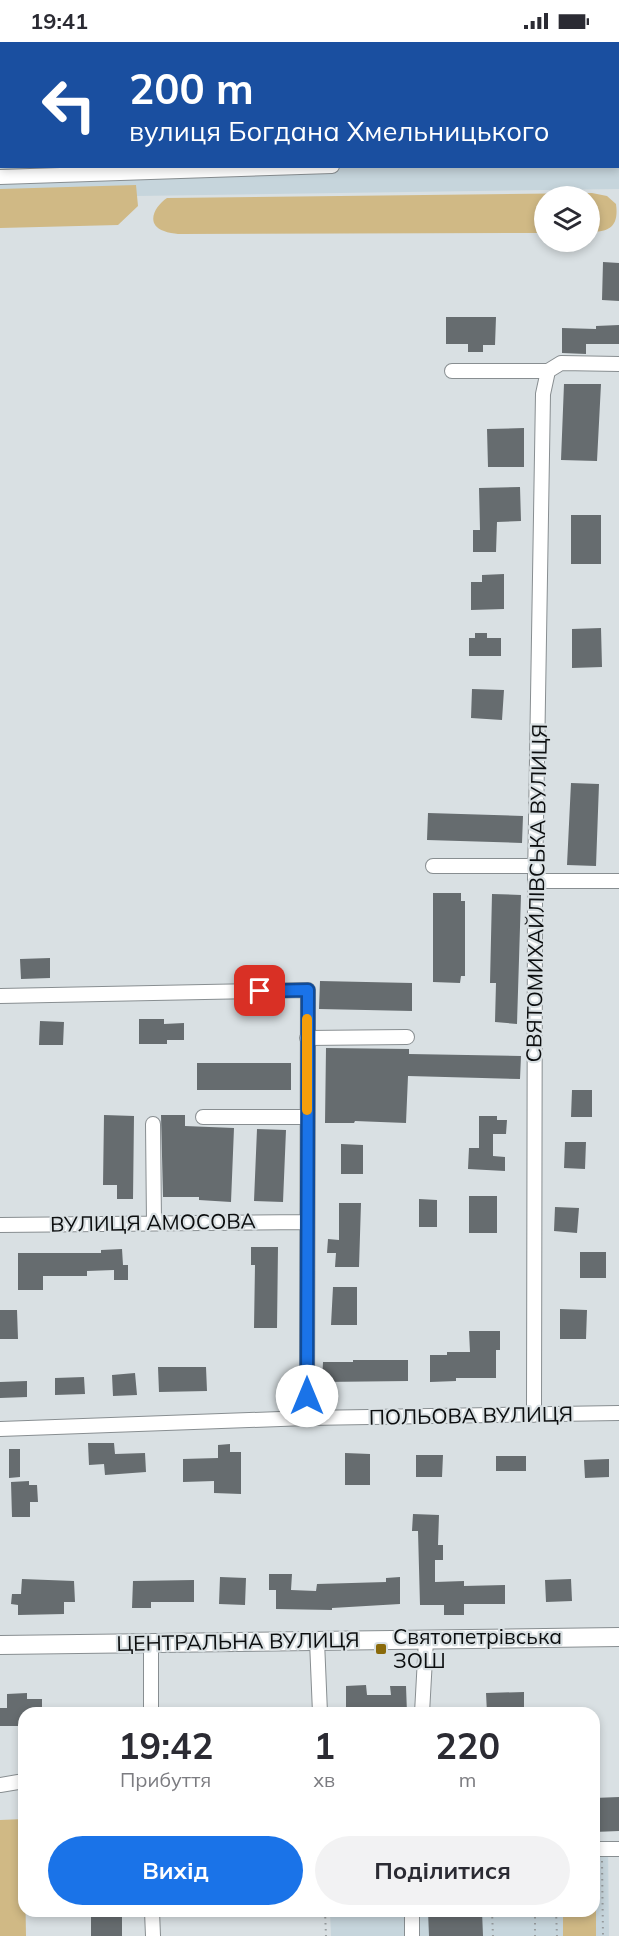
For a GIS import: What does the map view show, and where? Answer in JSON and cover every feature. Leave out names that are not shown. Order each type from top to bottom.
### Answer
[{"type":"main road","name":"ЦЕНТРАЛЬНА ВУЛИЦЯ","points":[[0,1645],[619,1637]]},
{"type":"street","points":[[0,177],[139,169],[203,168]]},
{"type":"street","points":[[452,371],[548,371],[561,363],[619,364]]},
{"type":"street","name":"СВЯТОМИХАЙЛІВСЬКА ВУЛИЦЯ","points":[[534,1415],[535,880],[543,405],[548,371]]},
{"type":"street","points":[[433,866],[536,866]]},
{"type":"street","points":[[535,880],[619,881]]},
{"type":"street","points":[[0,996],[308,990],[307,1418]]},
{"type":"street","points":[[307,1038],[407,1037]]},
{"type":"street","points":[[203,1117],[307,1117]]},
{"type":"street","points":[[153,1124],[154,1223]]},
{"type":"street","name":"ВУЛИЦЯ АМОСОВА","points":[[0,1225],[307,1222]]},
{"type":"street","name":"ПОЛЬОВА ВУЛИЦЯ","points":[[0,1430],[307,1418],[619,1413]]},
{"type":"street","points":[[422,1707],[426,1640]]},
{"type":"street","points":[[317,1641],[320,1707]]},
{"type":"street","points":[[151,1643],[151,1707]]},
{"type":"street","points":[[0,1785],[18,1782]]},
{"type":"street","points":[[600,1849],[619,1849]]},
{"type":"street","points":[[152,1917],[153,1936]]},
{"type":"street","points":[[412,1917],[412,1936]]},
{"type":"path","points":[[600,1884],[603,1936]]},
{"type":"path","points":[[326,1917],[326,1936]]},
{"type":"path","points":[[492,1917],[493,1936]]},
{"type":"path","points":[[535,1917],[536,1936]]},
{"type":"path","points":[[556,1917],[557,1936]]},
{"type":"shaded area","points":[[0,168],[619,168],[619,189],[600,189],[600,186],[534,186],[534,190],[0,198]]},
{"type":"shaded area","points":[[136,185],[138,206],[118,225],[0,228],[0,189]]},
{"type":"shaded area","points":[[534,194],[534,233],[178,234],[166,232],[154,224],[156,210],[167,198]]},
{"type":"shaded area","points":[[600,195],[607,196],[616,204],[617,212],[612,226],[600,231]]},
{"type":"shaded area","points":[[18,1819],[18,1917],[26,1917],[26,1936],[0,1936],[0,1820]]},
{"type":"shaded area","points":[[608,1841],[609,1936],[331,1936],[330,1917],[600,1917],[600,1842]]},
{"type":"shaded area","points":[[563,1917],[596,1917],[596,1936],[563,1936]]},
{"type":"building","points":[[603,262],[619,263],[619,301],[602,300]]},
{"type":"building","points":[[446,317],[496,317],[495,345],[483,345],[483,352],[468,352],[468,344],[446,344]]},
{"type":"building","points":[[619,325],[619,344],[586,344],[586,354],[562,353],[562,328],[596,329],[596,326]]},
{"type":"building","points":[[564,384],[601,384],[597,461],[561,460]]},
{"type":"building","points":[[524,428],[524,467],[488,467],[487,429]]},
{"type":"building","points":[[520,487],[521,521],[497,522],[496,552],[473,552],[473,530],[480,530],[479,488]]},
{"type":"building","points":[[571,515],[601,515],[601,564],[571,564]]},
{"type":"building","points":[[504,574],[504,609],[471,610],[471,582],[482,582],[482,575]]},
{"type":"building","points":[[601,628],[602,667],[572,668],[572,629]]},
{"type":"building","points":[[475,633],[487,633],[487,638],[501,638],[501,656],[469,656],[469,638],[475,638]]},
{"type":"building","points":[[472,689],[504,690],[502,720],[471,718]]},
{"type":"building","points":[[571,783],[599,784],[596,866],[567,865]]},
{"type":"building","points":[[428,813],[523,816],[522,843],[427,840]]},
{"type":"building","points":[[433,893],[461,893],[461,901],[465,901],[465,976],[461,976],[460,983],[433,982]]},
{"type":"building","points":[[492,894],[521,895],[517,1024],[495,1022],[496,983],[490,983]]},
{"type":"building","points":[[50,958],[50,978],[21,979],[20,959]]},
{"type":"building","points":[[320,981],[412,983],[412,1011],[319,1009]]},
{"type":"building","points":[[139,1019],[164,1019],[164,1024],[184,1023],[184,1040],[167,1040],[167,1044],[139,1044]]},
{"type":"building","points":[[40,1021],[64,1022],[63,1045],[39,1045]]},
{"type":"building","points":[[326,1048],[409,1049],[409,1054],[521,1056],[520,1079],[408,1076],[406,1123],[355,1121],[354,1123],[325,1123]]},
{"type":"building","points":[[197,1063],[291,1063],[291,1090],[197,1090]]},
{"type":"building","points":[[572,1090],[592,1090],[592,1117],[571,1117]]},
{"type":"building","points":[[104,1115],[134,1116],[133,1199],[117,1199],[117,1185],[103,1185]]},
{"type":"building","points":[[161,1115],[185,1115],[185,1126],[234,1128],[231,1202],[199,1200],[199,1197],[163,1197]]},
{"type":"building","points":[[479,1116],[497,1116],[497,1120],[507,1120],[506,1134],[493,1134],[493,1156],[505,1157],[505,1171],[468,1169],[469,1148],[479,1148]]},
{"type":"building","points":[[257,1129],[286,1130],[283,1202],[254,1201]]},
{"type":"building","points":[[565,1142],[586,1142],[585,1169],[564,1168]]},
{"type":"building","points":[[341,1144],[363,1145],[363,1174],[341,1174]]},
{"type":"building","points":[[469,1196],[497,1196],[497,1233],[469,1233]]},
{"type":"building","points":[[419,1199],[437,1200],[437,1227],[419,1227]]},
{"type":"building","points":[[339,1203],[361,1203],[359,1267],[335,1267],[336,1253],[327,1253],[328,1239],[339,1240]]},
{"type":"building","points":[[555,1207],[579,1208],[577,1233],[554,1231]]},
{"type":"building","points":[[251,1247],[278,1247],[277,1328],[254,1328],[255,1265],[251,1265]]},
{"type":"building","points":[[122,1249],[123,1265],[128,1265],[128,1280],[114,1280],[114,1270],[87,1271],[87,1276],[43,1276],[43,1290],[18,1290],[18,1253],[101,1253],[101,1250]]},
{"type":"building","points":[[580,1252],[606,1252],[606,1278],[580,1278]]},
{"type":"building","points":[[333,1287],[357,1287],[357,1325],[331,1325]]},
{"type":"building","points":[[560,1309],[587,1310],[586,1339],[560,1339]]},
{"type":"building","points":[[0,1310],[17,1310],[18,1339],[0,1339]]},
{"type":"building","points":[[469,1331],[500,1331],[500,1350],[496,1350],[496,1378],[456,1378],[456,1381],[430,1382],[430,1355],[470,1352]]},
{"type":"building","points":[[353,1360],[408,1360],[408,1381],[322,1382],[323,1362],[353,1362]]},
{"type":"building","points":[[158,1367],[206,1367],[207,1391],[159,1392]]},
{"type":"building","points":[[135,1373],[137,1395],[113,1396],[112,1375]]},
{"type":"building","points":[[84,1377],[85,1394],[55,1395],[55,1378]]},
{"type":"building","points":[[27,1381],[27,1397],[0,1398],[0,1382]]},
{"type":"building","points":[[88,1443],[114,1443],[115,1454],[145,1453],[146,1472],[105,1475],[104,1464],[89,1465]]},
{"type":"building","points":[[230,1444],[230,1452],[241,1452],[241,1494],[214,1493],[214,1481],[183,1482],[183,1459],[218,1458],[218,1445]]},
{"type":"building","points":[[9,1449],[20,1449],[20,1477],[9,1478]]},
{"type":"building","points":[[345,1453],[370,1454],[370,1485],[345,1485]]},
{"type":"building","points":[[416,1455],[443,1455],[442,1477],[416,1477]]},
{"type":"building","points":[[496,1456],[526,1456],[526,1471],[496,1471]]},
{"type":"building","points":[[609,1459],[609,1477],[585,1478],[584,1460]]},
{"type":"building","points":[[29,1481],[29,1485],[37,1485],[38,1502],[30,1502],[30,1517],[12,1517],[11,1482]]},
{"type":"building","points":[[413,1514],[439,1515],[438,1545],[443,1545],[443,1560],[435,1560],[435,1582],[464,1581],[464,1586],[505,1585],[505,1604],[464,1604],[464,1615],[444,1615],[444,1605],[420,1605],[418,1531],[412,1531]]},
{"type":"building","points":[[269,1574],[292,1574],[291,1590],[316,1591],[317,1584],[386,1582],[386,1578],[400,1577],[400,1604],[332,1608],[332,1610],[276,1609],[276,1590],[269,1590]]},
{"type":"building","points":[[220,1577],[246,1578],[245,1605],[219,1604]]},
{"type":"building","points":[[22,1579],[74,1581],[75,1602],[64,1602],[64,1614],[18,1615],[18,1605],[11,1604],[12,1594],[21,1594]]},
{"type":"building","points":[[571,1579],[572,1601],[546,1602],[545,1580]]},
{"type":"building","points":[[194,1580],[194,1602],[151,1602],[151,1608],[132,1608],[133,1581]]},
{"type":"building","points":[[366,1685],[367,1695],[391,1695],[390,1686],[406,1686],[407,1707],[346,1707],[346,1686]]},
{"type":"building","points":[[524,1692],[524,1707],[487,1707],[486,1693]]},
{"type":"building","points":[[27,1693],[27,1699],[42,1699],[42,1707],[18,1707],[18,1726],[0,1726],[0,1708],[7,1708],[7,1694]]},
{"type":"building","points":[[619,1797],[619,1831],[600,1832],[600,1798]]},
{"type":"building","points":[[91,1917],[122,1917],[122,1936],[91,1936]]},
{"type":"building","points":[[428,1917],[482,1917],[483,1936],[429,1936]]},
{"type":"slow traffic","points":[[307,1019],[307,1110]]},
{"type":"place","name":"Святопетрівська ЗОШ","points":[[381,1649]]},
{"type":"route","points":[[260,991],[308,990],[307,1396]]}]
